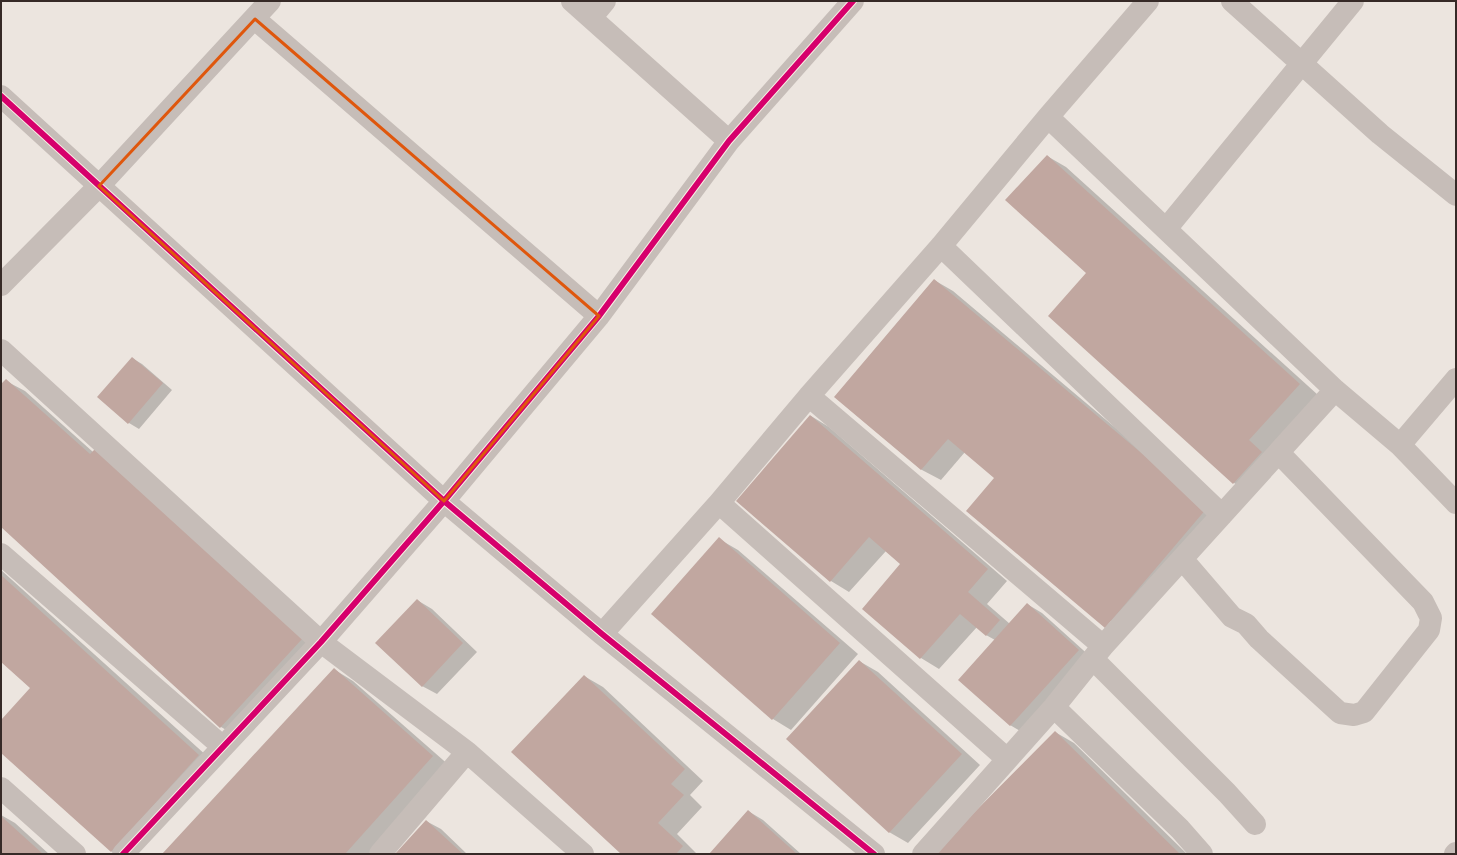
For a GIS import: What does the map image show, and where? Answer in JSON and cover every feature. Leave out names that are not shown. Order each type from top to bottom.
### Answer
[{"type":"street","points":[[1,285],[100,186],[270,1]]},
{"type":"street","points":[[572,1],[729,141]]},
{"type":"street","points":[[591,18],[605,1]]},
{"type":"street","points":[[123,854],[321,642],[444,501],[599,316],[729,141],[853,1]]},
{"type":"street","points":[[602,634],[719,503],[809,396],[941,246],[1048,117],[1148,1]]},
{"type":"street","points":[[1232,1],[1380,134],[1456,195]]},
{"type":"street","points":[[1166,229],[1353,1]]},
{"type":"street","points":[[255,19],[599,316]]},
{"type":"street","points":[[1,96],[444,501],[602,634],[874,854]]},
{"type":"street","points":[[1048,117],[1335,390],[1400,445],[1456,503]]},
{"type":"street","points":[[941,246],[1222,515]]},
{"type":"street","points":[[1,350],[321,642],[467,752],[583,854]]},
{"type":"street","points":[[1400,445],[1456,379]]},
{"type":"street","points":[[923,854],[1054,707],[1098,653],[1335,390]]},
{"type":"street","points":[[809,396],[1098,653],[1255,824]]},
{"type":"street","points":[[1182,560],[1232,617],[1246,624],[1259,639],[1340,713],[1354,715],[1364,712],[1429,630],[1432,618],[1423,602],[1278,452]]},
{"type":"street","points":[[719,503],[1007,759]]},
{"type":"street","points":[[1,554],[223,747]]},
{"type":"street","points":[[1054,707],[1180,829],[1202,854]]},
{"type":"street","points":[[380,854],[467,752]]},
{"type":"street","points":[[1,788],[75,854]]},
{"type":"highlighted area","points":[[255,19],[599,316],[444,501],[99,186]]},
{"type":"building","points":[[1047,155],[1300,384],[1249,440],[1262,452],[1233,484],[1048,316],[1086,273],[1005,200]]},
{"type":"building","points":[[934,279],[1207,508],[1105,628],[966,511],[994,478],[948,439],[921,470],[834,397]]},
{"type":"building","points":[[132,357],[163,383],[128,424],[97,397]]},
{"type":"building","points":[[6,379],[90,454],[96,448],[303,638],[220,728],[1,527],[1,384]]},
{"type":"building","points":[[810,415],[988,569],[968,592],[1000,620],[986,636],[960,614],[920,659],[862,609],[900,564],[869,537],[830,582],[736,501]]},
{"type":"building","points":[[719,537],[840,643],[772,720],[651,614]]},
{"type":"building","points":[[1,575],[199,755],[111,852],[1,753],[1,720],[30,688],[1,662]]},
{"type":"building","points":[[417,599],[463,643],[422,687],[375,643]]},
{"type":"building","points":[[1027,603],[1079,650],[1010,726],[958,680]]},
{"type":"building","points":[[859,660],[962,754],[889,833],[786,739]]},
{"type":"building","points":[[334,668],[433,756],[345,854],[162,854]]},
{"type":"building","points":[[584,675],[685,769],[671,784],[684,795],[658,823],[683,846],[676,854],[621,854],[511,752]]},
{"type":"building","points":[[1055,731],[1180,854],[933,854]]},
{"type":"building","points":[[748,810],[797,854],[709,854]]},
{"type":"building","points":[[1,816],[43,854],[1,854]]},
{"type":"building","points":[[426,820],[463,854],[395,854]]},
{"type":"cycle path","points":[[123,854],[321,642],[444,501],[599,316],[729,141],[853,1]]},
{"type":"cycle path","points":[[1,96],[444,501],[602,634],[874,854]]}]
